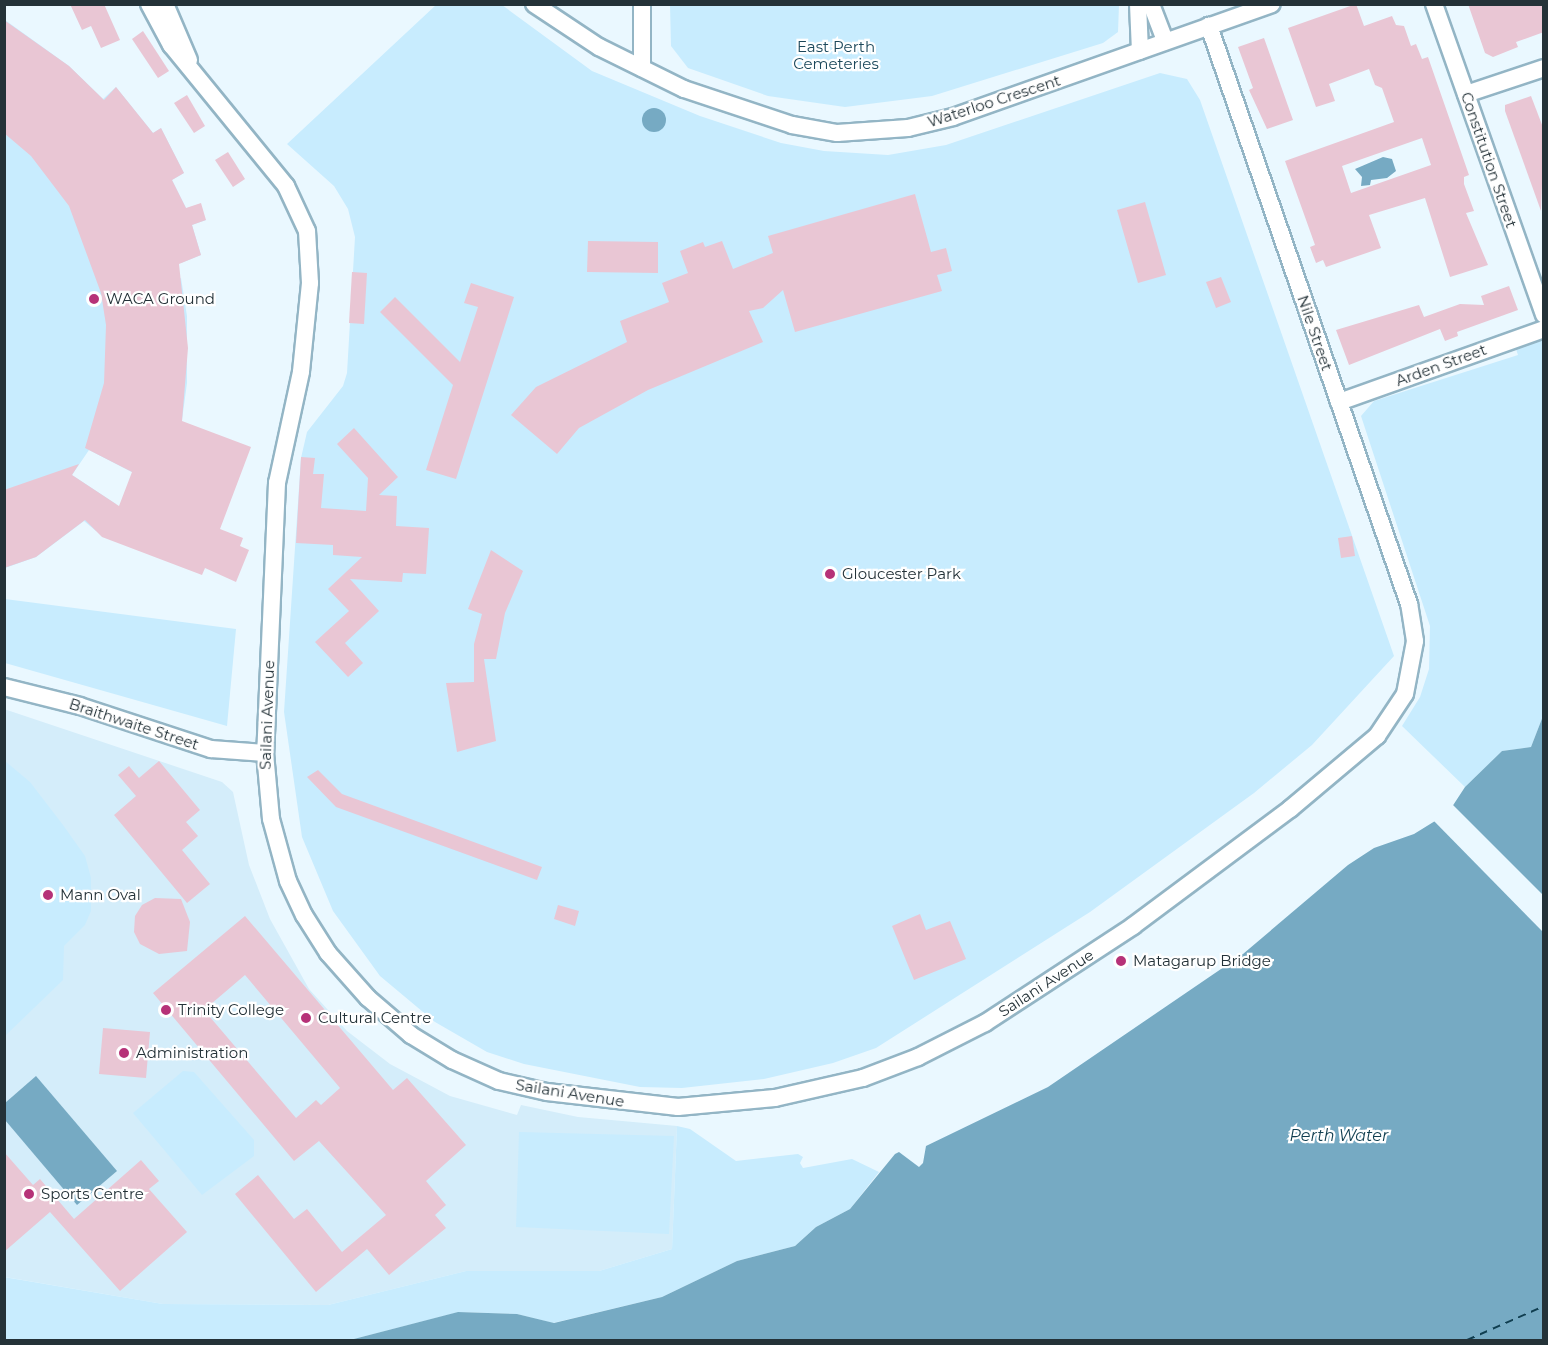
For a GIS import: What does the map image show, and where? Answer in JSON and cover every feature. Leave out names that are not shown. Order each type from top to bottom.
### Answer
[{"type":"street","name":"Sailani Avenue","points":[[149,4],[171,45],[276,172],[307,231],[310,283],[301,372],[277,483],[265,753],[271,819],[288,881],[304,915],[328,953],[362,990],[411,1035],[452,1060],[499,1081],[547,1092],[678,1107],[811,1092],[863,1078],[918,1057],[985,1023],[1133,926],[1290,809],[1377,736],[1406,694],[1415,641]]},
{"type":"street","points":[[165,4],[194,72]]},
{"type":"street","name":"Waterloo Crescent","points":[[534,4],[599,47],[684,89],[792,125],[837,133],[870,132],[953,117],[1272,4]]},
{"type":"street","points":[[642,4],[642,68]]},
{"type":"street","points":[[1138,4],[1153,46]]},
{"type":"street","points":[[1151,4],[1153,46]]},
{"type":"street","name":"Constitution Street","points":[[1434,4],[1544,315]]},
{"type":"street","name":"Nile Street","points":[[1209,26],[1409,604],[1415,641]]},
{"type":"street","points":[[1467,94],[1544,68]]},
{"type":"street","name":"Arden Street","points":[[1339,402],[1544,328]]},
{"type":"street","name":"Braithwaite Street","points":[[4,687],[80,706],[211,749],[265,753]]},
{"type":"shaded area","name":"Trinity College","points":[[4,709],[222,782],[233,792],[249,865],[270,919],[309,989],[347,1031],[390,1064],[450,1096],[517,1115],[521,1105],[578,1117],[677,1126],[672,1249],[599,1271],[466,1271],[328,1305],[163,1304],[5,1277]]},
{"type":"green space","name":"East Perth Cemeteries","points":[[1119,4],[1118,32],[1103,43],[932,96],[845,107],[768,96],[688,68],[671,46],[670,5]]},
{"type":"green space","name":"Gloucester Park","points":[[436,5],[502,5],[592,71],[700,116],[781,143],[824,151],[888,155],[946,145],[1160,73],[1187,79],[1200,100],[1394,656],[1312,745],[1254,793],[1090,912],[876,1048],[833,1063],[764,1079],[682,1088],[640,1087],[524,1064],[487,1052],[435,1022],[380,976],[333,911],[302,837],[284,712],[301,458],[307,432],[343,386],[347,373],[355,237],[348,209],[334,186],[287,144]]},
{"type":"green space","name":"WACA Ground","points":[[5,20],[69,66],[103,99],[116,87],[153,133],[161,128],[184,173],[172,180],[186,208],[206,220],[192,225],[201,255],[181,263],[177,250],[169,282],[181,278],[187,316],[187,383],[182,420],[161,487],[89,450],[72,475],[116,504],[96,531],[84,521],[36,557],[5,568]]},
{"type":"green space","points":[[1543,340],[1543,716],[1531,747],[1502,751],[1465,787],[1402,726],[1420,697],[1429,669],[1430,626],[1361,416],[1374,401],[1518,355],[1516,349]]},
{"type":"green space","points":[[5,599],[236,629],[227,726],[5,663]]},
{"type":"green space","name":"Mann Oval","points":[[5,761],[30,782],[85,856],[91,878],[91,911],[85,925],[64,946],[63,980],[5,1036]]},
{"type":"green space","points":[[183,1071],[194,1072],[254,1140],[254,1156],[202,1195],[133,1113]]},
{"type":"green space","points":[[677,1126],[690,1129],[736,1161],[798,1154],[803,1157],[800,1163],[803,1168],[852,1159],[879,1172],[850,1209],[816,1227],[795,1246],[737,1261],[662,1297],[553,1323],[517,1314],[459,1312],[350,1340],[5,1340],[4,1277],[163,1304],[328,1305],[466,1271],[599,1271],[672,1249]]},
{"type":"green space","points":[[519,1132],[674,1136],[669,1234],[516,1227]]},
{"type":"water","points":[[654,108],[659,109],[665,115],[665,125],[659,131],[654,132],[649,131],[643,125],[642,120],[643,115],[649,109]]},
{"type":"water","points":[[1383,157],[1392,159],[1396,171],[1387,178],[1371,180],[1370,185],[1361,186],[1362,177],[1355,169]]},
{"type":"water","name":"Perth Water","points":[[1543,716],[1543,1340],[350,1340],[458,1312],[517,1314],[554,1323],[662,1297],[737,1261],[795,1246],[816,1227],[850,1209],[895,1154],[899,1152],[919,1167],[923,1163],[926,1146],[1048,1087],[1243,954],[1348,865],[1374,848],[1414,834],[1448,813],[1465,787],[1502,751],[1531,747]]},
{"type":"water","points":[[36,1076],[117,1171],[77,1205],[5,1120],[5,1103]]},
{"type":"pier","points":[[1451,803],[1543,895],[1543,932],[1432,819]]},
{"type":"building","points":[[70,4],[104,4],[120,40],[101,48],[91,26],[82,30]]},
{"type":"building","points":[[1356,4],[1364,26],[1392,16],[1396,25],[1404,26],[1411,46],[1416,44],[1422,59],[1428,57],[1469,175],[1464,177],[1464,184],[1474,211],[1466,213],[1488,265],[1450,277],[1425,198],[1369,215],[1381,248],[1326,267],[1323,260],[1316,263],[1310,247],[1315,245],[1285,161],[1394,122],[1382,88],[1375,85],[1369,69],[1329,84],[1335,101],[1316,107],[1288,28]],"holes":[[[1422,138],[1431,165],[1351,193],[1342,166]]]},
{"type":"building","points":[[1468,4],[1544,4],[1544,32],[1516,42],[1518,47],[1493,57],[1485,53]]},
{"type":"building","name":"WACA Ground","points":[[4,20],[69,66],[104,100],[116,87],[153,133],[161,128],[184,173],[172,180],[186,208],[201,203],[206,220],[192,225],[201,255],[179,264],[188,348],[182,421],[251,447],[220,529],[243,538],[240,546],[249,550],[236,582],[205,568],[202,575],[102,537],[85,520],[36,557],[4,568],[4,490],[79,464],[72,475],[119,506],[132,472],[85,448],[104,383],[106,325],[101,293],[69,206],[31,156],[4,133]]},
{"type":"building","points":[[143,31],[169,71],[158,78],[132,39]]},
{"type":"building","points":[[1264,38],[1293,120],[1267,129],[1249,90],[1253,88],[1238,47]]},
{"type":"building","points":[[187,95],[205,126],[194,133],[174,103]]},
{"type":"building","points":[[1531,96],[1544,130],[1541,211],[1505,111],[1505,105]]},
{"type":"building","points":[[228,152],[245,179],[233,187],[215,160]]},
{"type":"building","points":[[915,194],[931,252],[946,248],[952,271],[937,275],[942,291],[795,332],[783,290],[763,308],[749,311],[763,342],[648,390],[579,428],[557,454],[511,415],[536,387],[627,342],[620,321],[669,302],[662,283],[688,273],[680,251],[703,242],[705,247],[722,241],[733,269],[773,253],[768,236]]},
{"type":"building","points":[[1145,202],[1166,275],[1138,283],[1117,210]]},
{"type":"building","points":[[588,241],[658,242],[658,273],[587,272]]},
{"type":"building","points":[[352,272],[367,273],[364,324],[349,323]]},
{"type":"building","points":[[1221,277],[1231,302],[1216,308],[1206,282]]},
{"type":"building","points":[[471,283],[514,297],[456,479],[426,470],[453,385],[380,312],[395,297],[460,362],[478,307],[464,303]]},
{"type":"building","points":[[1509,286],[1518,310],[1457,332],[1458,336],[1445,341],[1440,329],[1349,365],[1336,330],[1419,305],[1424,317],[1460,304],[1484,305],[1481,296]]},
{"type":"building","points":[[354,428],[398,477],[379,495],[397,496],[396,526],[429,528],[426,574],[403,573],[402,582],[350,579],[379,611],[345,643],[363,663],[348,677],[315,642],[349,611],[328,589],[362,557],[333,555],[333,545],[296,543],[301,457],[315,458],[313,474],[324,474],[321,508],[366,511],[368,478],[337,444]]},
{"type":"building","points":[[1352,536],[1355,556],[1341,558],[1338,538]]},
{"type":"building","points":[[491,550],[523,571],[505,613],[496,659],[484,659],[496,741],[457,752],[446,683],[474,682],[474,644],[482,614],[468,609]]},
{"type":"building","points":[[159,761],[200,810],[186,822],[198,836],[182,850],[210,884],[187,903],[114,815],[136,796],[118,775],[129,766],[139,778]]},
{"type":"building","points":[[318,770],[342,794],[542,867],[537,880],[336,807],[307,777]]},
{"type":"building","points":[[155,898],[181,899],[190,922],[187,951],[159,954],[140,944],[134,932],[135,916],[142,905]]},
{"type":"building","points":[[558,905],[579,911],[575,926],[554,919]]},
{"type":"building","points":[[920,914],[926,930],[950,921],[966,959],[914,980],[892,926]]},
{"type":"building","points":[[245,916],[393,1090],[407,1078],[466,1145],[426,1181],[446,1205],[435,1215],[446,1228],[389,1275],[367,1249],[316,1292],[235,1194],[258,1175],[294,1219],[307,1209],[342,1252],[386,1215],[319,1141],[294,1161],[153,993]],"holes":[[[245,975],[340,1088],[321,1105],[316,1100],[296,1118],[204,1010]]]},
{"type":"building","name":"Administration","points":[[103,1028],[150,1032],[146,1078],[99,1074]]},
{"type":"building","points":[[4,1152],[33,1185],[40,1179],[74,1219],[141,1160],[159,1181],[149,1189],[187,1232],[120,1291],[50,1212],[4,1252]]},
{"type":"ferry route","points":[[1467,1340],[1544,1306]]},
{"type":"place","name":"WACA Ground","points":[[94,299]]},
{"type":"place","name":"Gloucester Park","points":[[830,574]]},
{"type":"place","name":"Mann Oval","points":[[48,895]]},
{"type":"place","name":"Matagarup Bridge","points":[[1121,961]]},
{"type":"place","name":"Trinity College","points":[[166,1010]]},
{"type":"place","name":"Cultural Centre","points":[[306,1018]]},
{"type":"place","name":"Administration","points":[[124,1053]]},
{"type":"place","name":"Sports Centre","points":[[29,1194]]}]
